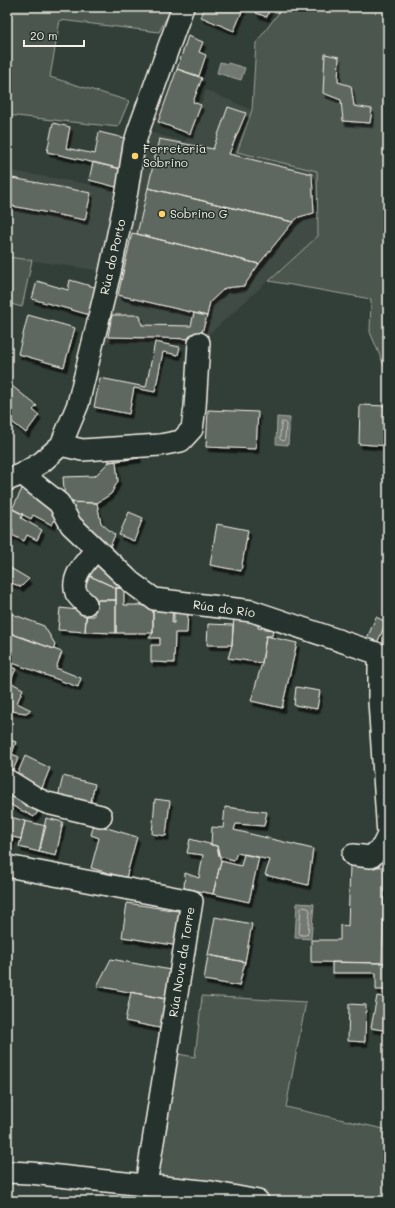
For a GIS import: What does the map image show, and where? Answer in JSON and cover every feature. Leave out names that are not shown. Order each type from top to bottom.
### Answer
[{"type":"street","name":"Rúa do Porto","points":[[15,477],[42,462],[61,445],[78,404],[126,199],[134,145],[183,7]]},
{"type":"street","points":[[61,445],[82,450],[160,445],[181,441],[192,429],[199,344]]},
{"type":"street","name":"Rúa do Río","points":[[15,477],[59,503],[71,525],[132,584],[154,598],[252,611],[384,656]]},
{"type":"street","points":[[86,604],[76,594],[74,581],[96,549]]},
{"type":"street","points":[[354,854],[372,857],[382,846],[388,835],[379,701],[384,656]]},
{"type":"street","points":[[7,780],[36,798],[101,816]]},
{"type":"street","name":"Rúa Nova da Torre","points":[[7,866],[192,901],[146,1185]]},
{"type":"street","points":[[7,1172],[211,1192],[258,1201]]},
{"type":"shaded area","points":[[7,7],[172,7],[159,32],[60,20],[50,77],[129,101],[118,127],[7,115]]},
{"type":"shaded area","points":[[283,7],[388,7],[388,375],[370,332],[371,299],[269,281],[318,236],[317,171],[237,152],[252,110],[256,43]]},
{"type":"shaded area","name":"Sobrino G","points":[[206,90],[252,110],[237,153],[317,171],[318,236],[199,343],[93,341],[109,272],[7,257],[7,170],[127,191],[139,129],[185,142],[190,134]]},
{"type":"shaded area","points":[[7,257],[32,260],[22,307],[7,303]]},
{"type":"shaded area","points":[[202,996],[306,1002],[286,1107],[388,1130],[388,1201],[258,1201],[146,1185],[167,1052],[195,1057]]},
{"type":"water","points":[[220,62],[245,68],[241,80],[217,73]]},
{"type":"water","points":[[277,417],[290,418],[288,445],[276,444]]},
{"type":"water","points":[[297,903],[314,904],[311,939],[295,938]]},
{"type":"building","points":[[205,7],[244,7],[234,31],[201,17]]},
{"type":"building","points":[[257,7],[270,7],[267,17],[256,13]]},
{"type":"building","points":[[188,36],[203,42],[199,52],[206,55],[199,76],[177,69]]},
{"type":"building","points":[[325,54],[339,57],[338,82],[351,86],[354,106],[372,109],[370,123],[343,121],[341,100],[323,93]]},
{"type":"building","points":[[177,69],[202,78],[193,102],[201,105],[190,134],[158,122]]},
{"type":"building","points":[[228,107],[246,113],[229,154],[312,174],[314,213],[299,217],[293,222],[148,188],[159,139],[213,149]]},
{"type":"building","points":[[53,123],[70,127],[66,148],[95,154],[99,132],[128,139],[121,169],[47,152]]},
{"type":"building","points":[[93,162],[121,169],[116,187],[89,180]]},
{"type":"building","points":[[7,177],[91,193],[85,220],[7,205]]},
{"type":"building","points":[[148,188],[293,222],[259,264],[137,234]]},
{"type":"building","points":[[132,233],[259,264],[244,286],[225,288],[210,302],[207,316],[118,295]]},
{"type":"building","points":[[70,280],[98,288],[90,315],[32,299],[37,281],[68,290]]},
{"type":"building","points":[[194,313],[207,316],[200,339],[108,337],[112,315],[140,315],[142,325],[191,326]]},
{"type":"building","points":[[28,315],[75,328],[64,367],[18,354]]},
{"type":"building","points":[[155,342],[180,347],[178,355],[163,352],[155,392],[134,388],[129,414],[94,407],[100,378],[146,387]]},
{"type":"building","points":[[7,382],[37,406],[33,410],[39,415],[26,433],[7,418]]},
{"type":"building","points":[[360,405],[388,406],[388,446],[359,444]]},
{"type":"building","points":[[208,410],[258,412],[256,449],[206,447]]},
{"type":"building","points":[[138,452],[139,458],[109,462],[107,454]]},
{"type":"building","points":[[116,461],[118,481],[111,494],[97,503],[65,502],[63,477],[95,476],[109,462]]},
{"type":"building","points":[[23,487],[61,508],[52,525],[33,515],[31,519],[12,509]]},
{"type":"building","points":[[65,502],[97,503],[101,523],[115,535],[108,551],[76,521]]},
{"type":"building","points":[[7,506],[23,514],[21,518],[42,530],[37,540],[27,535],[24,541],[12,535],[13,530],[7,526]]},
{"type":"building","points":[[129,512],[143,518],[134,541],[119,535]]},
{"type":"building","points":[[217,524],[248,530],[241,571],[210,565]]},
{"type":"building","points":[[7,526],[13,530],[8,547],[7,546]]},
{"type":"building","points":[[94,558],[124,588],[116,588],[86,573]]},
{"type":"building","points":[[7,566],[29,579],[21,587],[7,581]]},
{"type":"building","points":[[90,576],[116,588],[116,600],[94,600],[83,591]]},
{"type":"building","points":[[116,588],[124,588],[124,605],[153,605],[153,633],[116,633]]},
{"type":"building","points":[[94,600],[116,600],[116,633],[85,632],[86,616],[94,616]]},
{"type":"building","points":[[153,605],[173,608],[172,623],[174,623],[174,611],[188,611],[187,633],[175,633],[174,663],[151,662],[151,645],[160,645],[160,638],[149,638],[153,633]]},
{"type":"building","points":[[60,608],[87,611],[85,632],[58,630]]},
{"type":"building","points":[[7,612],[44,626],[55,644],[54,649],[7,632]]},
{"type":"building","points":[[234,616],[259,620],[258,628],[273,630],[272,636],[266,636],[262,663],[228,658],[232,645]]},
{"type":"building","points":[[376,617],[386,622],[376,646],[366,641]]},
{"type":"building","points":[[208,624],[233,625],[232,645],[207,645]]},
{"type":"building","points":[[7,632],[62,652],[56,668],[81,678],[78,687],[7,661]]},
{"type":"building","points":[[266,636],[297,643],[282,708],[251,701],[262,663]]},
{"type":"building","points":[[7,665],[16,669],[10,682],[23,689],[17,703],[31,710],[26,713],[11,711],[7,707]]},
{"type":"building","points":[[296,687],[320,691],[317,709],[294,705]]},
{"type":"building","points":[[7,739],[16,742],[12,754],[19,757],[11,774],[7,773]]},
{"type":"building","points":[[25,756],[50,768],[42,788],[16,777]]},
{"type":"building","points":[[63,776],[95,784],[90,805],[58,797]]},
{"type":"building","points":[[9,793],[40,809],[34,817],[7,803]]},
{"type":"building","points":[[155,799],[170,801],[166,836],[152,834]]},
{"type":"building","points":[[225,807],[267,812],[264,826],[236,824],[234,830],[313,849],[308,885],[265,875],[270,860],[237,853],[234,860],[219,856],[217,846],[211,845],[212,827],[223,828]]},
{"type":"building","points":[[7,816],[25,821],[21,839],[13,837],[8,853]]},
{"type":"building","points":[[46,818],[63,822],[56,856],[39,852]]},
{"type":"building","points":[[25,821],[46,826],[39,852],[19,847]]},
{"type":"building","points":[[94,824],[137,837],[126,878],[91,868],[99,838],[91,835]]},
{"type":"building","points":[[190,839],[217,846],[221,861],[213,894],[184,888],[185,873],[199,878],[203,855],[187,853]]},
{"type":"building","points":[[244,854],[259,857],[249,902],[213,894],[221,861],[241,866]]},
{"type":"building","points":[[350,866],[385,867],[382,963],[311,962],[311,940],[340,940],[340,925],[348,926]]},
{"type":"building","points":[[127,903],[178,911],[183,918],[179,946],[122,937]]},
{"type":"building","points":[[215,917],[252,924],[245,962],[208,955]]},
{"type":"building","points":[[208,955],[245,962],[239,986],[204,980]]},
{"type":"building","points":[[111,959],[176,971],[171,1000],[97,986]]},
{"type":"building","points":[[332,962],[388,963],[388,990],[376,990],[376,973],[332,973]]},
{"type":"building","points":[[131,992],[171,1000],[164,1029],[125,1021]]},
{"type":"building","points":[[377,996],[388,998],[388,1031],[371,1028]]},
{"type":"building","points":[[349,1004],[366,1005],[365,1042],[348,1041]]},
{"type":"place","name":"Ferreteria Sobrino","points":[[135,156]]},
{"type":"place","name":"Sobrino G","points":[[162,214]]}]
